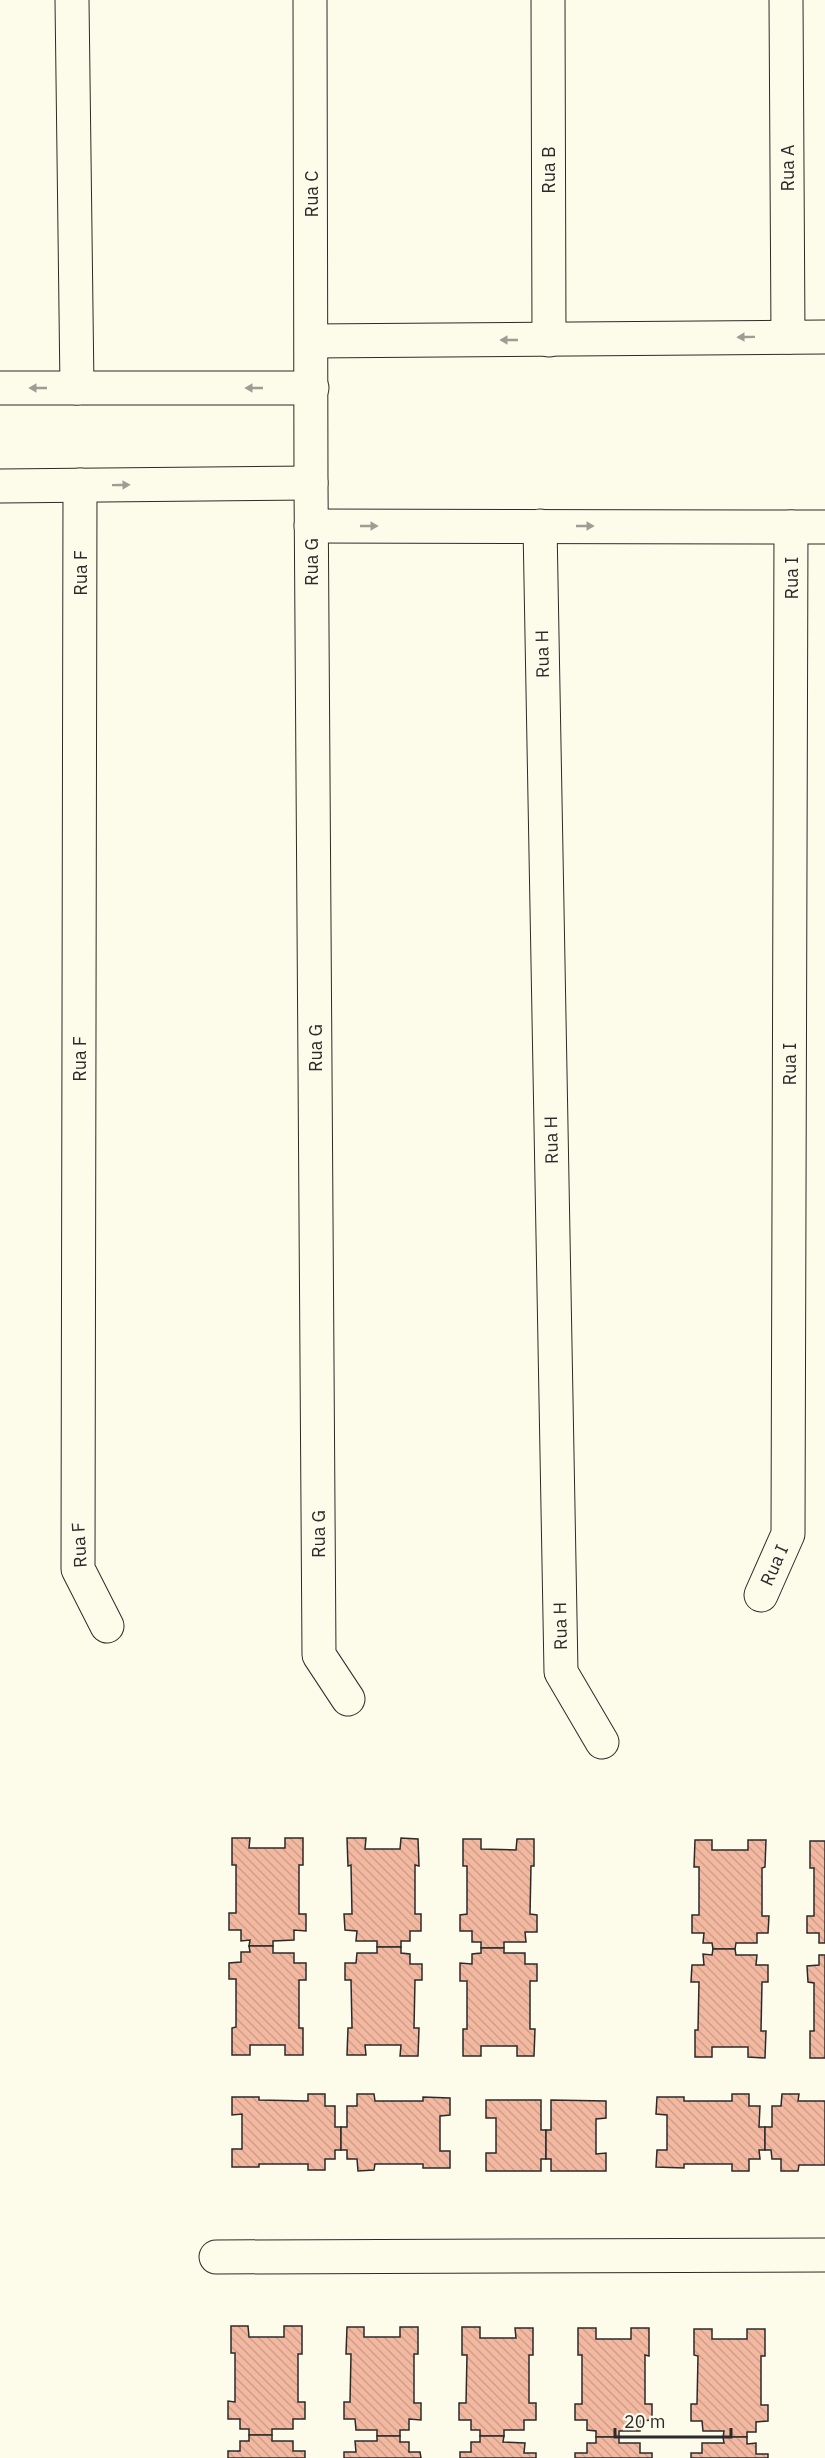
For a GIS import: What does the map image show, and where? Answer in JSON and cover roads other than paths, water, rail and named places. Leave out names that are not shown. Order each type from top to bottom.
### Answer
[{"type":"street","points":[[72,0],[77,388]]},
{"type":"street","name":"Rua C","points":[[310,0],[312,388]]},
{"type":"street","name":"Rua B","points":[[548,0],[549,340]]},
{"type":"street","name":"Rua A","points":[[786,0],[788,337]]},
{"type":"street","points":[[312,341],[825,337]]},
{"type":"street","points":[[0,388],[312,388]]},
{"type":"street","name":"Rua G","points":[[312,388],[310,483],[319,1655],[348,1699]]},
{"type":"street","points":[[0,486],[310,483]]},
{"type":"street","name":"Rua F","points":[[81,486],[78,1569],[107,1626]]},
{"type":"street","points":[[311,526],[825,527]]},
{"type":"street","name":"Rua H","points":[[540,526],[561,1672],[602,1742]]},
{"type":"street","name":"Rua I","points":[[761,1595],[788,1534],[791,527]]},
{"type":"street","points":[[216,2257],[825,2255]]}]
